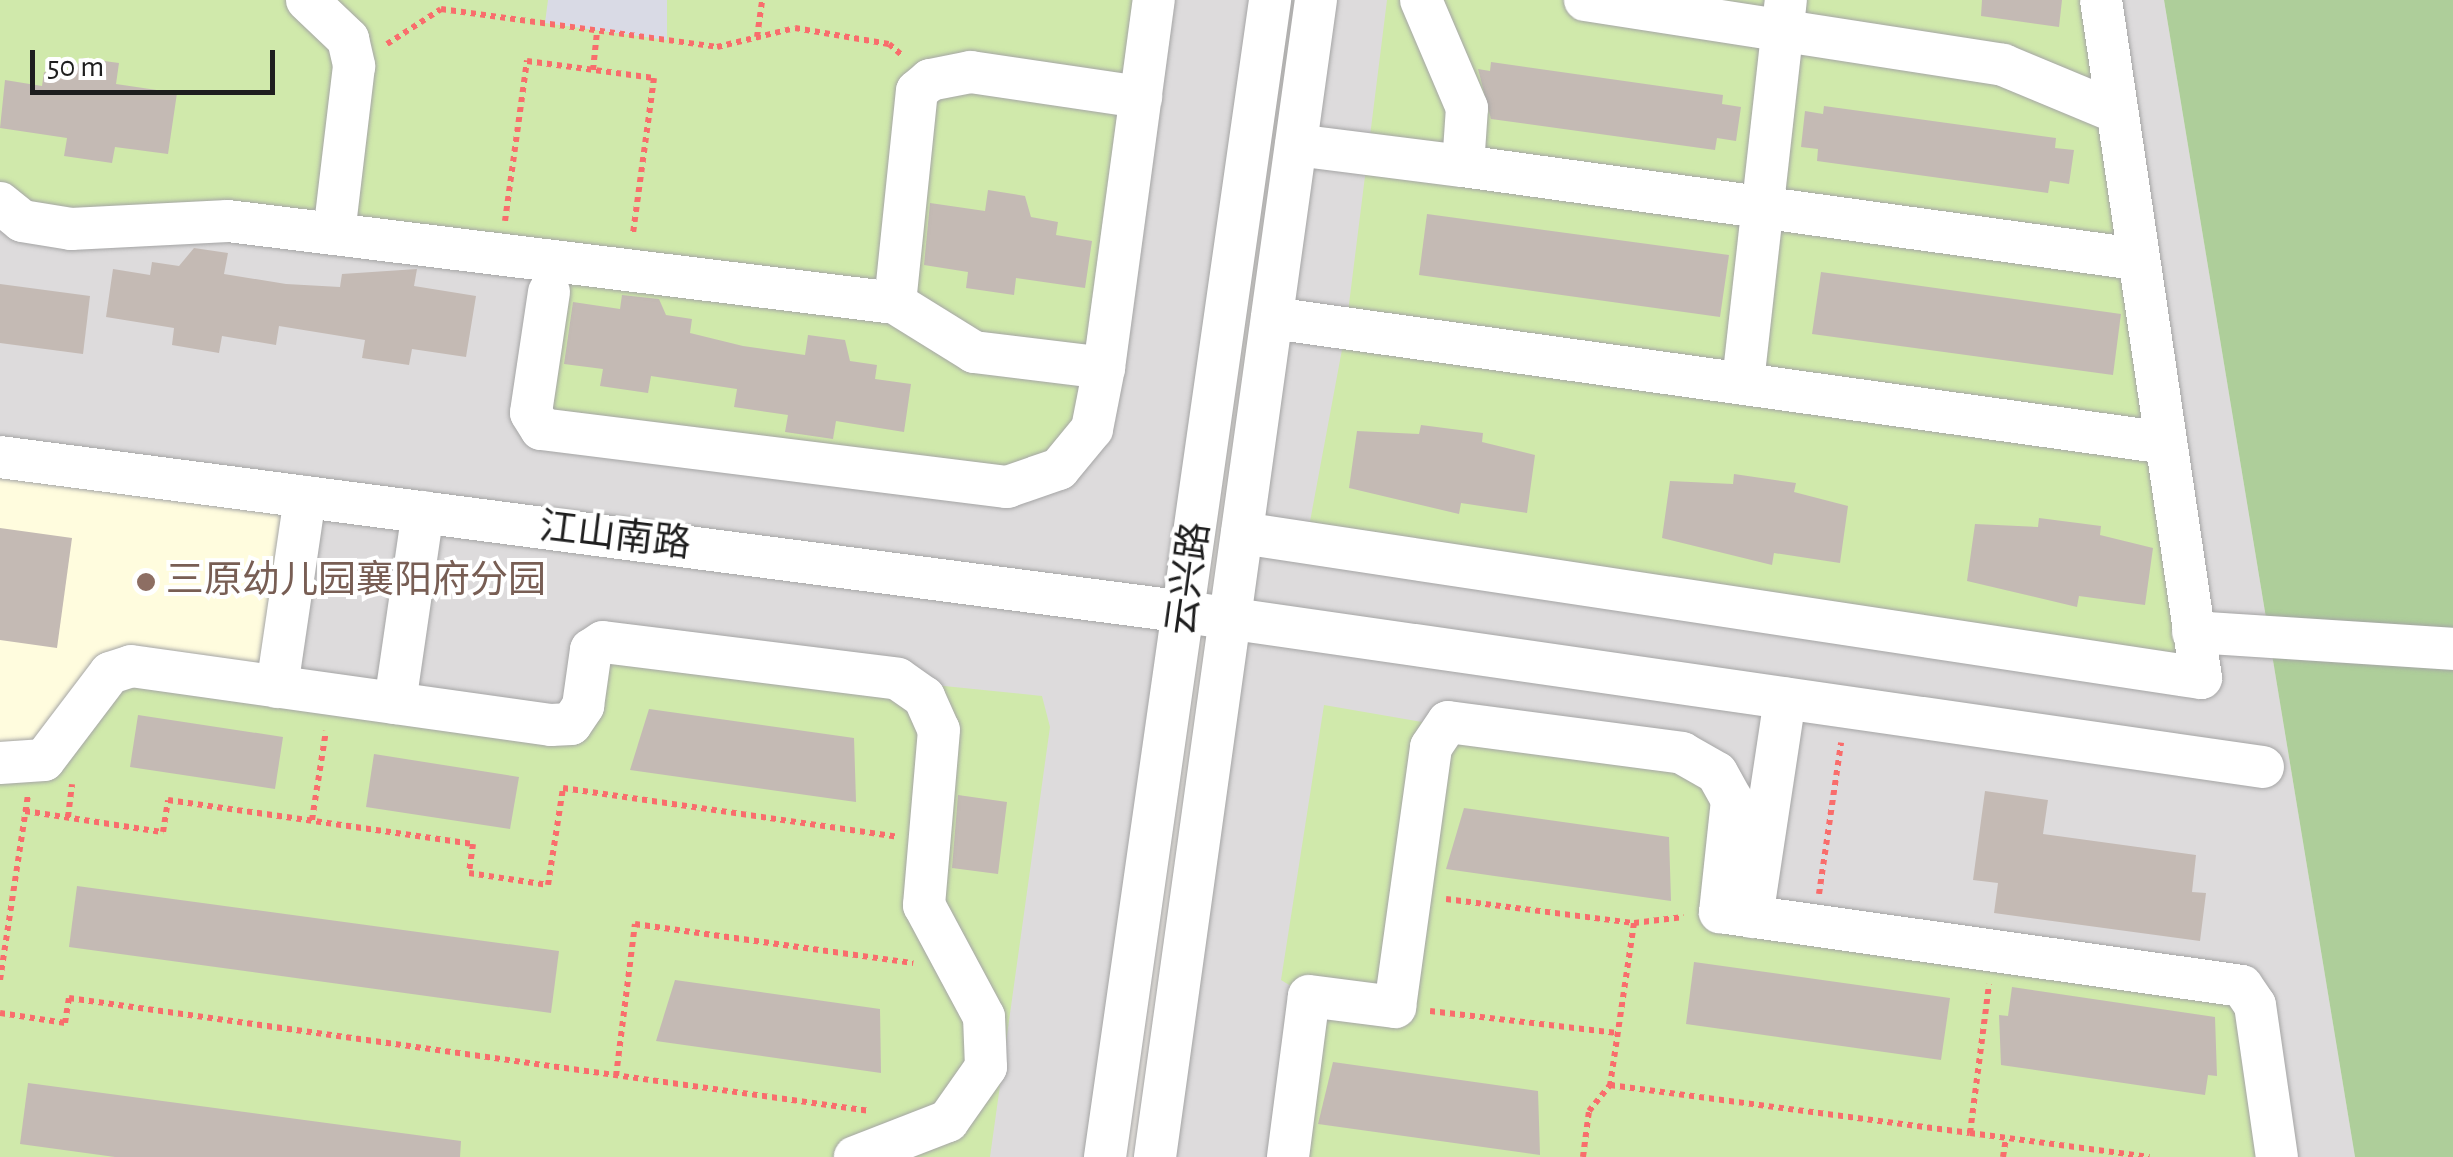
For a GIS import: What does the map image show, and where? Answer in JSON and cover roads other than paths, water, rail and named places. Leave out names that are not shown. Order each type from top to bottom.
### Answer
[{"type":"street","points":[[307,0],[348,39],[354,66],[334,234]]},
{"type":"street","points":[[548,292],[532,413],[541,429],[1007,487],[1059,469],[1092,429],[1104,368],[1154,0]]},
{"type":"street","name":"云兴路","points":[[1105,1157],[1186,612],[1270,0]]},
{"type":"street","name":"云兴路","points":[[1156,1157],[1316,0]]},
{"type":"street","points":[[1421,0],[1466,108],[1463,166]]},
{"type":"street","points":[[1586,0],[1785,14],[2003,64],[2116,112]]},
{"type":"street","points":[[1242,533],[2201,678],[2160,442],[2101,0]]},
{"type":"street","points":[[1742,382],[1785,14]]},
{"type":"street","points":[[895,303],[918,91],[930,80],[971,72],[1140,97]]},
{"type":"street","points":[[1296,144],[2136,260]]},
{"type":"street","points":[[0,203],[22,221],[71,229],[228,221],[895,303],[974,352],[1104,368]]},
{"type":"street","points":[[1272,318],[2160,442]]},
{"type":"street","name":"江山南路","points":[[0,457],[1230,618],[2263,768]]},
{"type":"street","points":[[277,687],[305,496]]},
{"type":"street","points":[[395,703],[423,512]]},
{"type":"street","points":[[2193,632],[2453,648]]},
{"type":"street","points":[[16,763],[44,760],[110,674],[131,666],[571,724],[591,650],[603,642],[898,680],[924,697],[939,730],[924,905],[984,1018],[986,1067],[948,1121],[861,1152]]},
{"type":"street","points":[[1736,914],[1785,698]]},
{"type":"street","points":[[1288,1157],[1310,996],[1394,1006],[1431,746],[1448,722],[1682,753],[1717,773],[1732,800],[1736,914]]},
{"type":"street","points":[[1736,914],[2242,986],[2255,1005],[2277,1157]]},
{"type":"place","name":"三原幼儿园襄阳府分园","points":[[146,582]]}]
